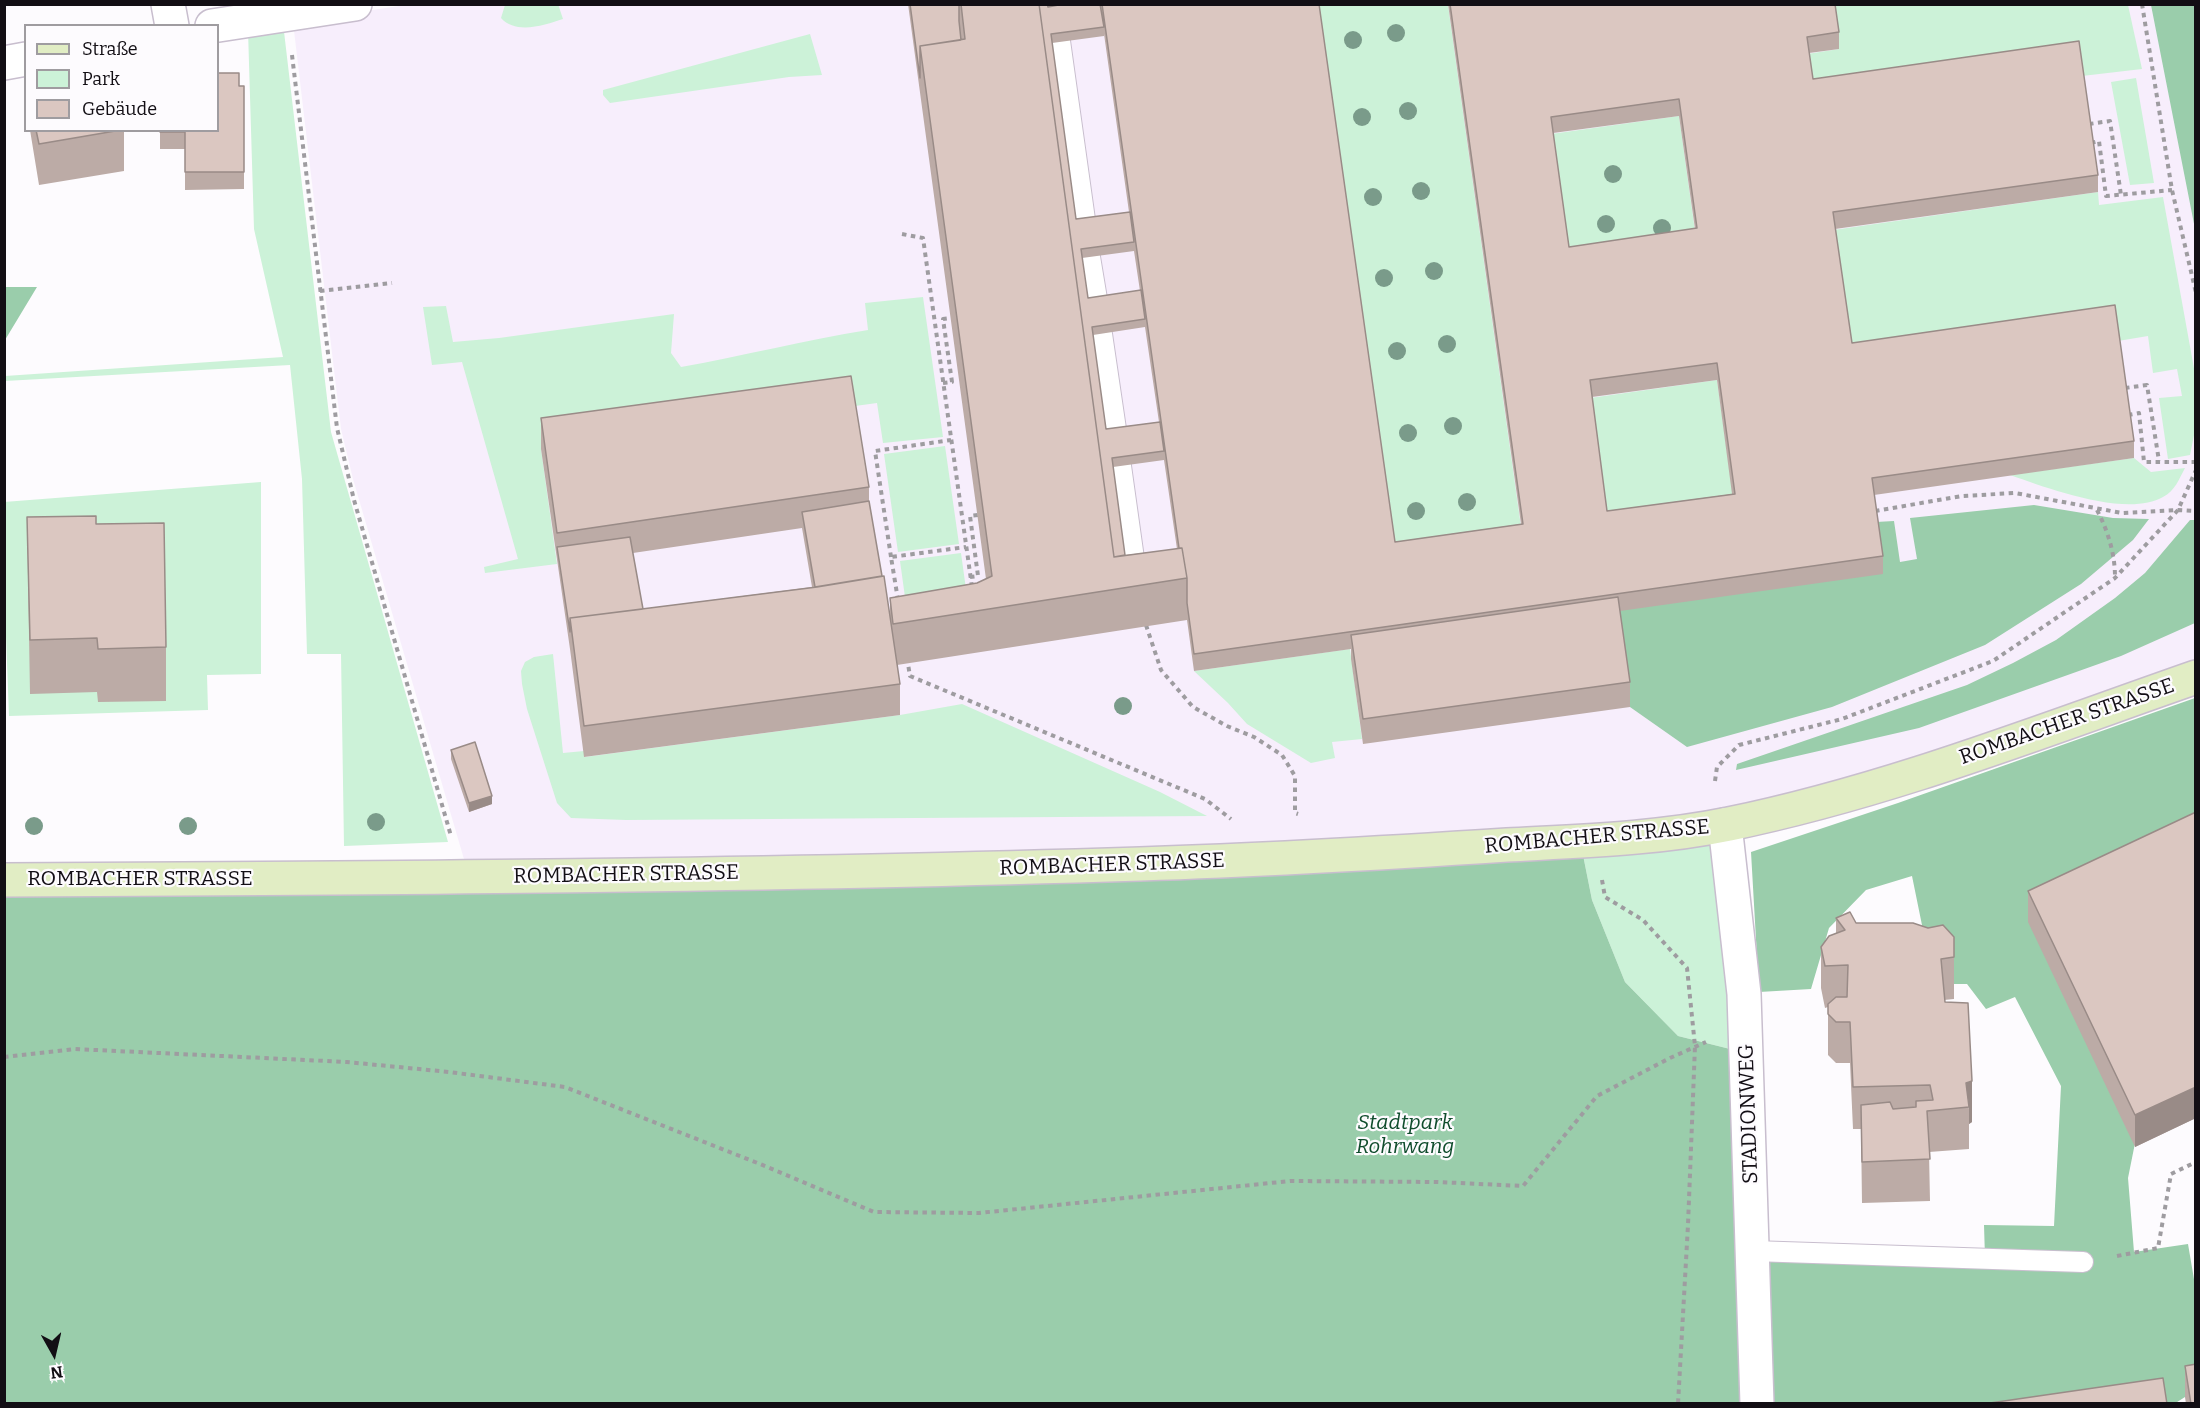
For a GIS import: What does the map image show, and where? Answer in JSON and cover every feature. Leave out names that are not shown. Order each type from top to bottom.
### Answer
[{"type":"main road","name":"ROMBACHER STRASSE","points":[[4,880],[463,878],[967,869],[1285,859],[1661,835],[1725,825],[1894,782],[2196,677]]},
{"type":"street","points":[[168,4],[172,24]]},
{"type":"street","points":[[219,25],[355,4]]},
{"type":"street","points":[[4,63],[24,59]]},
{"type":"street","name":"STADIONWEG","points":[[1725,825],[1746,1028],[1757,1404]]},
{"type":"lane","points":[[1060,41],[1086,227]]},
{"type":"lane","points":[[1090,257],[1098,305]]},
{"type":"lane","points":[[1102,334],[1117,436]]},
{"type":"lane","points":[[1121,466],[1140,595]]},
{"type":"lane","points":[[1753,1251],[2083,1262]]},
{"type":"path","points":[[2142,4],[2172,190],[2196,293]]},
{"type":"path","points":[[288,15],[337,428],[354,500],[463,878]]},
{"type":"path","points":[[2089,124],[2109,121],[2121,195]]},
{"type":"path","points":[[2091,143],[2099,141],[2106,196],[2172,190]]},
{"type":"path","points":[[902,234],[923,238],[973,596]]},
{"type":"path","points":[[321,291],[392,283]]},
{"type":"path","points":[[944,383],[952,382],[943,319],[951,318]]},
{"type":"path","points":[[2125,388],[2147,385],[2159,461]]},
{"type":"path","points":[[2128,415],[2139,413],[2145,462],[2196,462]]},
{"type":"path","points":[[900,611],[875,451],[951,440]]},
{"type":"path","points":[[1716,781],[1717,767],[1739,745],[1842,719],[1993,661],[2115,578],[2178,510],[2196,470]]},
{"type":"path","points":[[1875,511],[1962,496],[2015,493],[2122,513],[2196,511]]},
{"type":"path","points":[[2097,510],[2105,526],[2115,562],[2115,578]]},
{"type":"path","points":[[970,577],[978,576],[970,516],[978,515]]},
{"type":"path","points":[[891,557],[966,547]]},
{"type":"path","points":[[1146,625],[1161,670],[1193,707],[1227,726],[1254,737],[1282,755],[1295,776],[1295,813],[1305,816]]},
{"type":"path","points":[[907,654],[910,676],[1204,799],[1285,859]]},
{"type":"path","points":[[1596,840],[1605,897],[1643,920],[1687,968],[1695,1046],[1678,1404]]},
{"type":"path","points":[[4,1057],[75,1049],[347,1062],[565,1087],[874,1212],[979,1213],[1290,1181],[1438,1182],[1524,1186],[1597,1096],[1695,1046],[1746,1028]]},
{"type":"path","points":[[2083,1262],[2158,1248],[2171,1174],[2196,1162]]},
{"type":"shaded area","points":[[412,4],[2195,5],[2195,665],[1908,767],[1712,818],[1336,846],[466,866],[353,479],[341,429],[293,22]]},
{"type":"green space","points":[[558,4],[563,19],[548,24],[531,27],[514,26],[501,18],[505,5]]},
{"type":"green space","points":[[1317,5],[1448,5],[1523,541],[1395,559]]},
{"type":"green space","points":[[1801,5],[2128,5],[2142,69],[2082,76],[1813,96],[1807,54],[1839,49]]},
{"type":"green space","points":[[2151,5],[2195,5],[2195,229]]},
{"type":"green space","points":[[283,23],[331,432],[448,842],[344,846],[341,654],[307,654],[302,479],[290,365],[5,381],[5,376],[283,357],[254,229],[248,30]]},
{"type":"green space","points":[[810,34],[822,75],[789,77],[610,103],[603,95],[603,90]]},
{"type":"green space","points":[[2136,78],[2154,183],[2130,185],[2111,82]]},
{"type":"green space","points":[[1679,116],[1697,245],[1569,264],[1551,134]]},
{"type":"green space","points":[[2098,192],[2099,205],[2163,197],[2195,374],[2195,430],[2190,455],[2168,459],[2159,398],[2182,396],[2177,369],[2153,373],[2148,336],[2118,341],[1852,360],[1833,230]]},
{"type":"green space","points":[[4,287],[37,287],[5,340]]},
{"type":"green space","points":[[923,297],[943,437],[883,443],[877,403],[541,449],[557,564],[485,573],[484,567],[518,559],[462,362],[432,365],[423,307],[446,306],[453,342],[499,338],[674,314],[671,353],[681,367],[868,330],[865,303]]},
{"type":"green space","points":[[1717,380],[1735,511],[1607,528],[1590,398]]},
{"type":"green space","points":[[945,446],[959,544],[898,552],[884,454]]},
{"type":"green space","points":[[2134,458],[2151,472],[2185,468],[2171,491],[2163,497],[2148,503],[2129,504],[2087,499],[2010,475]]},
{"type":"green space","points":[[261,482],[261,674],[207,675],[208,710],[9,716],[4,583],[4,502]]},
{"type":"green space","points":[[2034,505],[2113,518],[2149,519],[2133,540],[2081,584],[1985,645],[1832,707],[1687,747],[1630,707],[1617,611],[1876,522],[1894,521],[1900,562],[1917,559],[1910,518]]},
{"type":"green space","points":[[2190,520],[2195,520],[2195,623],[2121,656],[1919,728],[1736,770],[1737,764],[1967,685],[2056,640],[2115,598],[2145,573]]},
{"type":"green space","points":[[961,553],[970,618],[909,626],[900,561]]},
{"type":"green space","points":[[1350,649],[1362,739],[1332,742],[1335,758],[1311,763],[1247,724],[1194,671]]},
{"type":"green space","points":[[553,654],[563,753],[584,751],[585,757],[900,715],[962,704],[1160,792],[1207,816],[626,820],[571,818],[557,803],[527,709],[522,684],[521,671],[525,662],[534,657]]},
{"type":"green space","points":[[2195,698],[2195,844],[2128,1178],[2134,1252],[2188,1244],[2196,1291],[2195,1396],[2185,1397],[2174,1404],[1757,1403],[1753,1251],[1985,1258],[1984,1225],[2054,1226],[2061,1086],[2015,997],[1986,1009],[1967,984],[1934,984],[1912,876],[1866,890],[1829,928],[1811,989],[1759,992],[1751,852],[1898,803]]},
{"type":"green space","points":[[1715,842],[1738,1051],[1678,1036],[1625,982],[1592,900],[1583,855]]},
{"type":"green space","name":"Stadtpark Rohrwang","points":[[1583,855],[1592,900],[1625,982],[1678,1036],[1738,1051],[1750,1403],[5,1403],[4,893],[1284,875]]},
{"type":"building","points":[[910,4],[959,4],[961,40],[920,46],[920,78]]},
{"type":"building","points":[[961,4],[1039,4],[1114,557],[1182,548],[1187,578],[893,624],[890,598],[977,583],[992,576],[920,46],[965,39]]},
{"type":"building","points":[[1039,4],[1047,4],[1048,7],[1064,4],[1100,4],[1104,27],[1051,34],[1076,219],[1130,212],[1134,242],[1081,249],[1088,298],[1141,290],[1145,319],[1092,327],[1106,429],[1160,422],[1164,451],[1112,458],[1125,555],[1114,557]]},
{"type":"building","points":[[1102,4],[1319,4],[1395,542],[1523,524],[1450,4],[1835,4],[1839,32],[1807,37],[1813,79],[2079,41],[2098,175],[1833,212],[1852,343],[2115,305],[2134,441],[1872,478],[1883,556],[1194,654],[1187,603],[1187,578],[1182,548],[1179,548]],"holes":[[[1679,99],[1697,228],[1569,247],[1551,117]],[[1717,363],[1735,494],[1607,511],[1590,380]]]},
{"type":"building","points":[[219,73],[239,73],[239,86],[244,86],[244,172],[185,172],[185,132],[219,132]]},
{"type":"building","points":[[36,132],[109,132],[39,144]]},
{"type":"building","points":[[851,376],[869,487],[557,533],[541,418]]},
{"type":"building","points":[[869,501],[882,576],[815,587],[802,512]]},
{"type":"building","points":[[96,516],[96,524],[164,523],[166,647],[98,649],[97,638],[30,640],[27,517]]},
{"type":"building","points":[[630,537],[643,609],[570,618],[570,632],[557,547]]},
{"type":"building","points":[[884,576],[900,684],[584,726],[570,618],[817,587]]},
{"type":"building","points":[[1618,597],[1630,682],[1363,719],[1351,635]]},
{"type":"building","points":[[475,742],[492,796],[469,803],[451,750]]},
{"type":"building","points":[[2196,812],[2196,1087],[2135,1115],[2028,891]]},
{"type":"building","points":[[1850,912],[1856,923],[1913,923],[1928,928],[1943,925],[1954,937],[1954,957],[1941,959],[1945,1002],[1968,1003],[1972,1081],[1966,1083],[1969,1107],[1927,1111],[1930,1159],[1862,1162],[1861,1105],[1890,1102],[1893,1109],[1916,1107],[1916,1101],[1933,1100],[1930,1085],[1853,1087],[1850,1022],[1836,1022],[1828,1014],[1828,1004],[1836,997],[1847,997],[1848,965],[1825,966],[1821,947],[1829,936],[1845,930],[1836,918]]},
{"type":"building","points":[[2196,1364],[2196,1404],[2191,1404],[2185,1366]]},
{"type":"building","points":[[2163,1378],[2167,1404],[1983,1404]]}]
